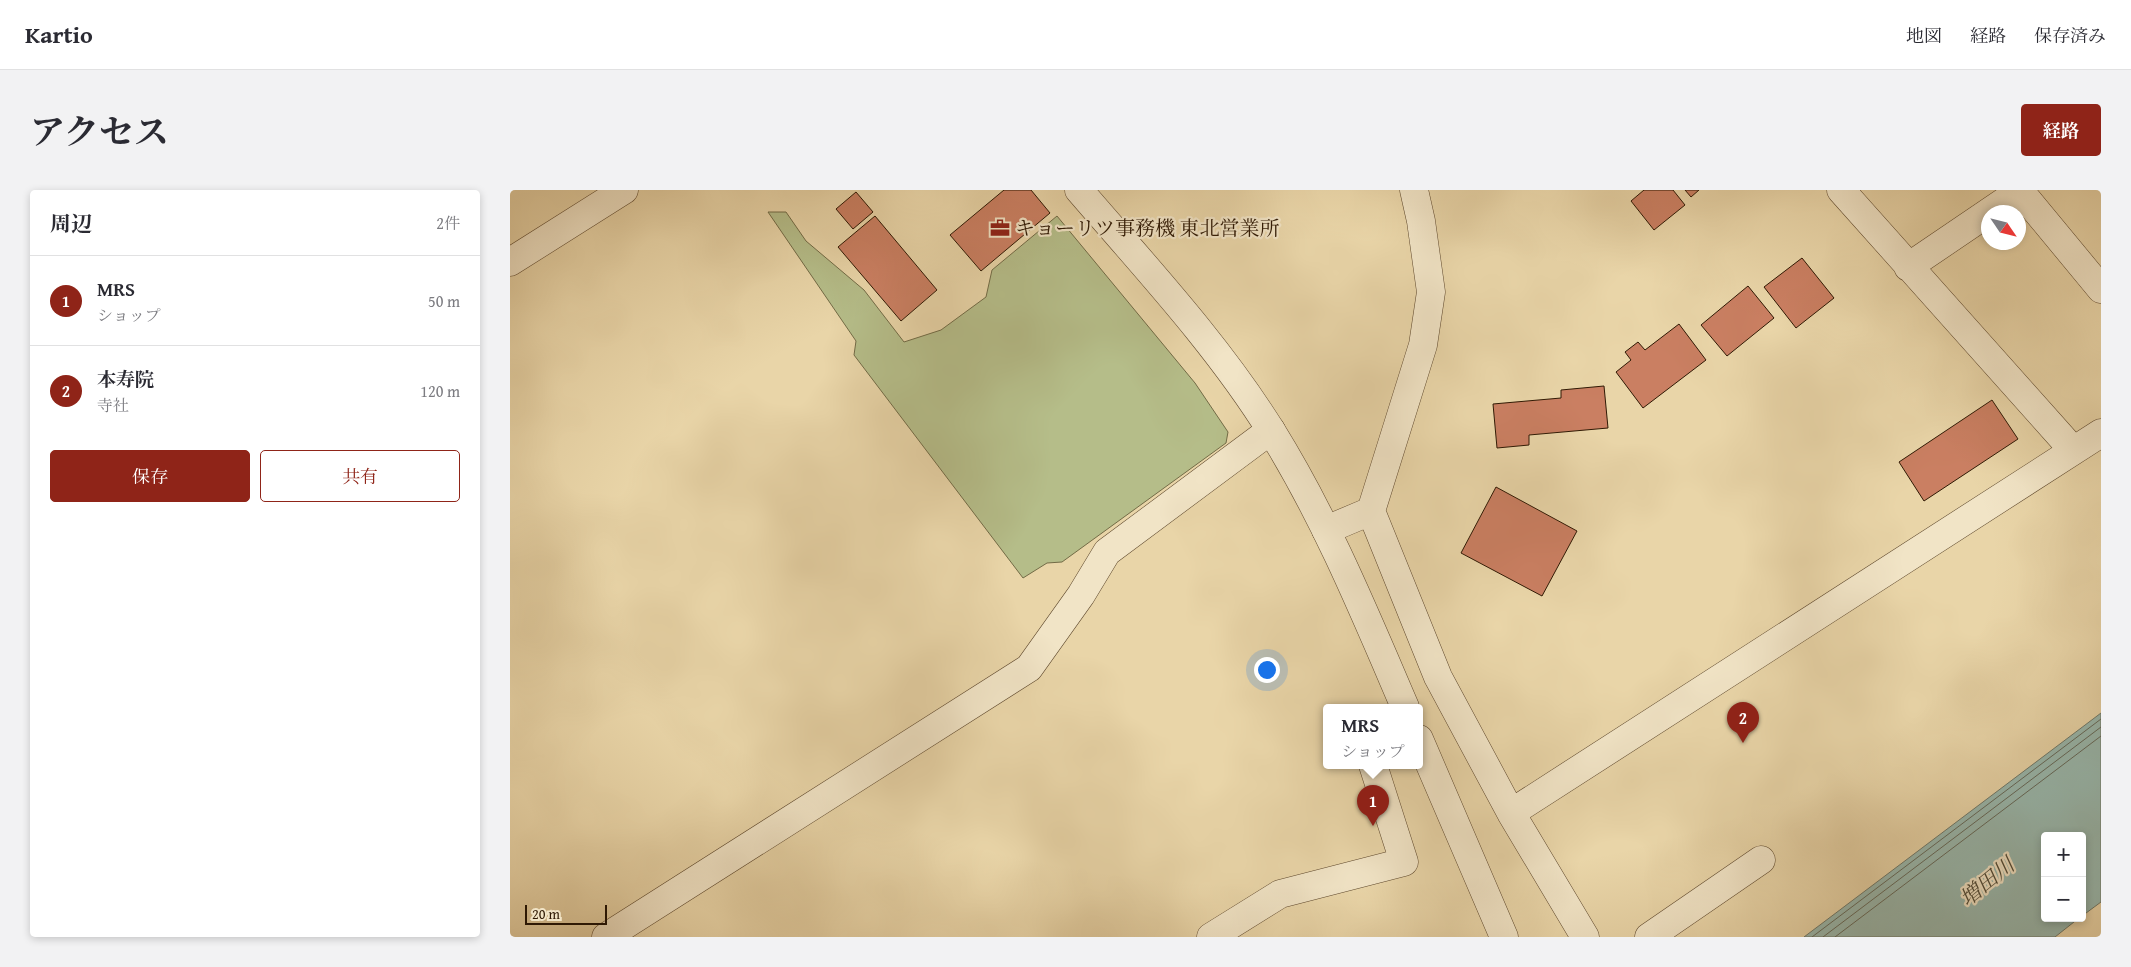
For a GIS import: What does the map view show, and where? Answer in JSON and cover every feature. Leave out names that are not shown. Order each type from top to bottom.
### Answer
[{"type":"street","points":[[510,262],[624,190]]},
{"type":"street","points":[[1079,190],[1203,335],[1271,430],[1300,478],[1326,530],[1398,704]]},
{"type":"street","points":[[1414,190],[1421,221],[1431,292],[1423,345],[1371,511],[1438,678],[1511,813],[1585,937]]},
{"type":"street","points":[[1841,190],[2073,450]]},
{"type":"street","points":[[1908,267],[2020,191],[2101,289]]},
{"type":"street","points":[[606,937],[1029,668],[1081,595],[1107,552],[1271,430]]},
{"type":"street","points":[[1511,813],[2101,433]]},
{"type":"street","points":[[1326,530],[1371,511]]},
{"type":"street","points":[[1423,748],[1504,937]]},
{"type":"street","points":[[1211,937],[1280,894],[1404,862],[1374,769]]},
{"type":"street","points":[[1649,937],[1761,860]]},
{"type":"green space","points":[[768,212],[786,212],[806,241],[864,290],[904,342],[941,330],[986,297],[992,270],[1057,216],[1195,383],[1228,432],[1226,443],[1062,562],[1047,563],[1023,578],[854,355],[856,341]]},
{"type":"water","name":"増田川","points":[[2101,713],[2101,902],[2086,913],[2086,832],[2041,832],[2041,922],[2074,922],[2055,937],[1804,937]]},
{"type":"building","points":[[1004,190],[1031,190],[1050,213],[981,271],[950,235]]},
{"type":"building","points":[[1644,190],[1673,190],[1685,205],[1654,230],[1631,201]]},
{"type":"building","points":[[1685,190],[1699,190],[1691,197]]},
{"type":"building","points":[[856,192],[873,212],[853,229],[836,209]]},
{"type":"building","points":[[875,216],[937,290],[901,321],[838,247]]},
{"type":"building","points":[[1802,258],[1834,298],[1796,328],[1764,287]]},
{"type":"building","points":[[1748,286],[1774,318],[1727,356],[1701,325]]},
{"type":"building","points":[[1679,324],[1706,360],[1643,408],[1616,372],[1631,360],[1625,352],[1638,342],[1645,350]]},
{"type":"building","points":[[1604,386],[1608,428],[1529,435],[1529,445],[1497,448],[1493,404],[1561,398],[1561,390]]},
{"type":"building","points":[[1992,400],[2018,439],[1924,501],[1899,462]]},
{"type":"building","points":[[1496,487],[1577,531],[1542,596],[1461,553]]},
{"type":"place","name":"キョーリツ事務機 東北営業所","points":[[1000,228]]},
{"type":"place","name":"本寿院","points":[[1743,743]]},
{"type":"place","name":"MRS","points":[[1373,826]]}]
